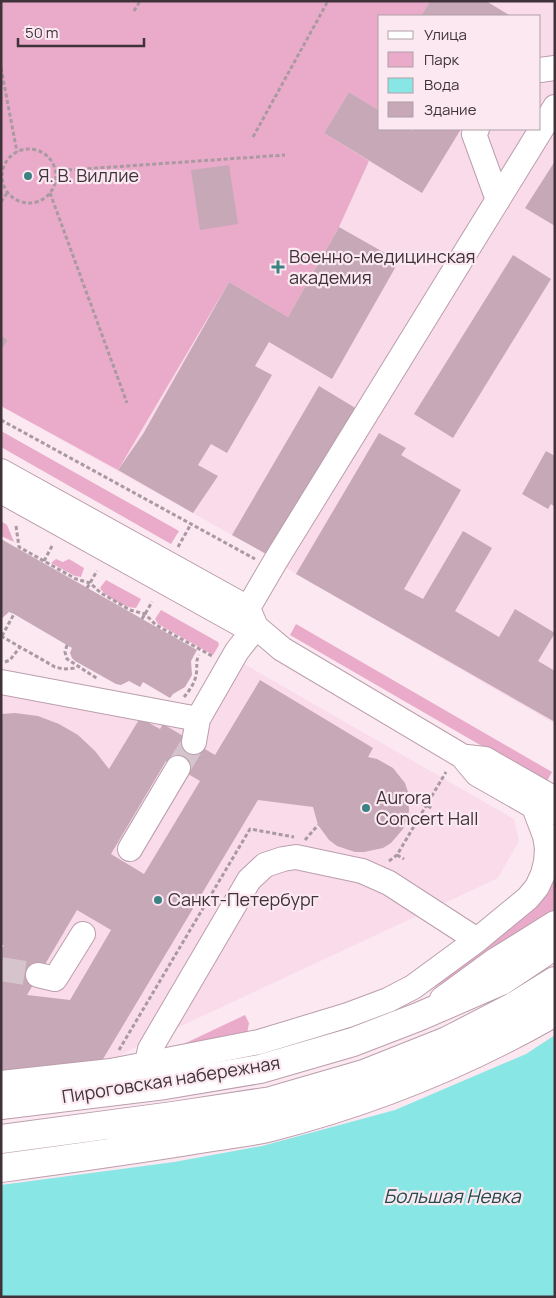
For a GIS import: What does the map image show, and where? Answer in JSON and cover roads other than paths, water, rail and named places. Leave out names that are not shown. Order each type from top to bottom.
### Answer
[{"type":"main road","name":"Пироговская набережная","points":[[1,1105],[165,1084],[260,1069],[353,1042],[418,1017],[501,981],[555,945]]},
{"type":"main road","name":"Пироговская набережная","points":[[1,1139],[173,1116],[280,1098],[364,1074],[447,1041],[513,1007],[555,981]]},
{"type":"main road","points":[[1,1168],[168,1145],[267,1128],[408,1083],[510,1038],[555,1012]]},
{"type":"street","points":[[541,70],[555,68]]},
{"type":"street","points":[[541,130],[555,107]]},
{"type":"street","points":[[476,130],[474,134],[498,200]]},
{"type":"street","points":[[1,682],[196,731],[237,650],[276,560],[541,130]]},
{"type":"street","points":[[1,470],[252,617],[282,649],[462,756],[485,759],[544,803],[555,819]]},
{"type":"street","points":[[1,491],[240,624],[252,617]]},
{"type":"street","points":[[130,849],[178,768]]},
{"type":"street","points":[[1,1083],[111,1071],[259,1042],[348,1015],[388,1000],[413,987],[477,940],[528,898],[543,874],[546,862],[547,848],[543,830],[544,803]]},
{"type":"street","points":[[147,1063],[150,1049],[249,880],[264,865],[296,856],[362,870],[404,892],[477,940]]},
{"type":"street","points":[[418,1017],[494,961],[555,923]]},
{"type":"street","points":[[38,975],[55,979],[82,934]]},
{"type":"water","name":"Большая Невка","points":[[555,1035],[555,1297],[1,1297],[1,1185],[174,1162],[262,1146],[395,1110],[526,1054]]},
{"type":"tunnel","points":[[178,768],[194,742]]},
{"type":"tunnel","points":[[1,969],[38,975]]},
{"type":"place","name":"Я. В. Виллие","points":[[28,176]]},
{"type":"place","name":"Военно-медицинская академия","points":[[278,267]]},
{"type":"place","name":"Aurora Concert Hall","points":[[366,808]]},
{"type":"place","name":"Санкт-Петербург","points":[[158,900]]}]
